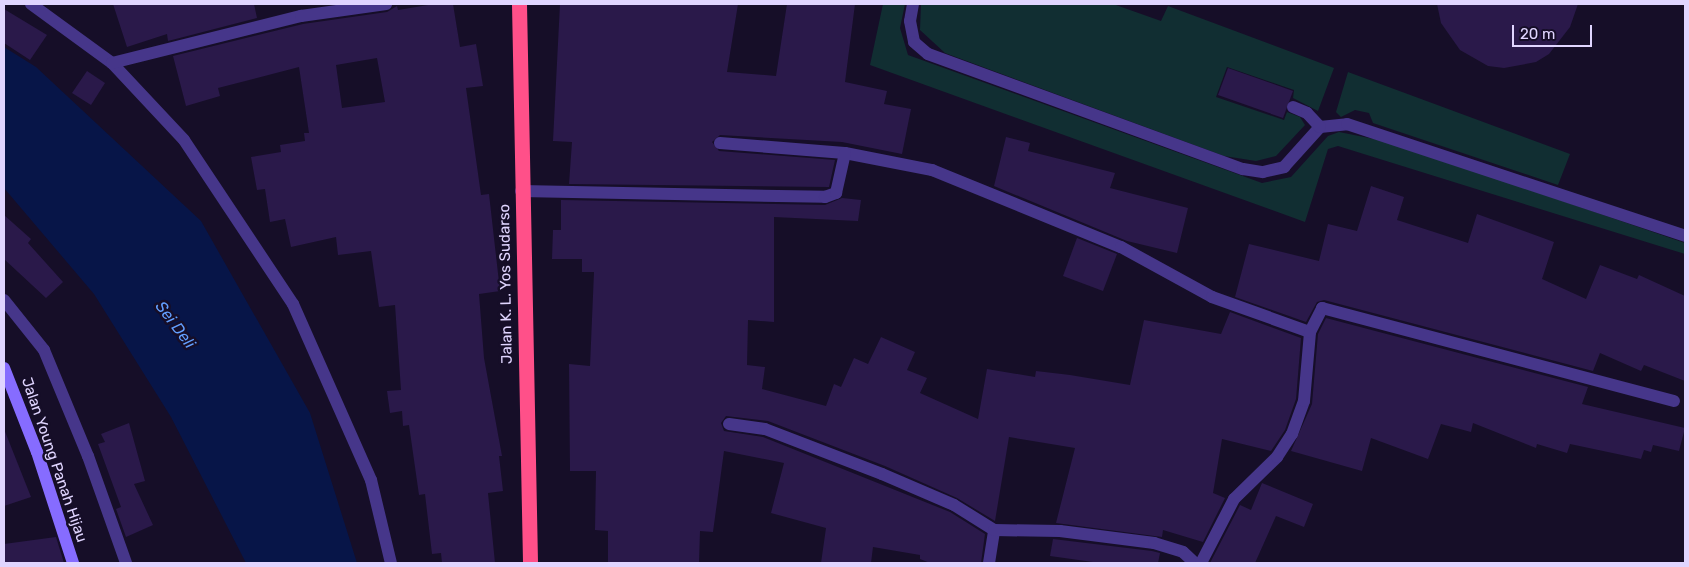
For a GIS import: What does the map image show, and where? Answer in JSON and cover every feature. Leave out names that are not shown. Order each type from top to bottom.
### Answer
[{"type":"highway","name":"Jalan K. L. Yos Sudarso","points":[[519,4],[521,191],[530,563]]},
{"type":"street","points":[[31,4],[112,63],[184,140],[293,304],[371,480],[391,563]]},
{"type":"street","points":[[112,63],[301,16],[386,4]]},
{"type":"street","points":[[913,4],[910,21],[914,42],[928,54],[1243,169],[1263,172],[1284,166],[1320,127],[1348,124],[1382,132],[1685,236]]},
{"type":"street","points":[[1293,108],[1307,113],[1320,127]]},
{"type":"street","points":[[720,143],[845,153],[932,170],[1121,247],[1212,297],[1310,332]]},
{"type":"street","points":[[521,191],[825,197],[836,193],[845,153]]},
{"type":"street","points":[[4,300],[44,350],[88,456],[126,563]]},
{"type":"street","points":[[1201,563],[1234,499],[1277,457],[1292,434],[1304,400],[1310,332],[1318,312],[1330,308],[1674,401]]},
{"type":"street","name":"Jalan Young Panah Hijau","points":[[4,368],[37,452],[73,563]]},
{"type":"street","points":[[729,424],[764,429],[882,474],[954,505],[994,530],[1060,530],[1154,543],[1183,552],[1195,563]]},
{"type":"street","points":[[989,563],[994,530]]},
{"type":"green space","points":[[883,4],[905,4],[900,28],[908,55],[1262,183],[1291,177],[1328,136],[1339,132],[1394,143],[1685,243],[1685,254],[1338,146],[1328,149],[1305,222],[870,65]]},
{"type":"green space","points":[[921,4],[1113,4],[1161,21],[1168,6],[1334,68],[1318,111],[1293,98],[1294,90],[1227,67],[1216,97],[1284,120],[1287,112],[1300,117],[1305,125],[1276,156],[1256,161],[1224,156],[945,53],[920,30]]},
{"type":"green space","points":[[1348,72],[1570,154],[1558,185],[1373,123],[1369,113],[1355,110],[1341,117],[1336,112]]},
{"type":"water","name":"Sei Deli","points":[[4,47],[36,67],[201,221],[310,413],[357,563],[246,563],[171,417],[94,294],[4,188]]},
{"type":"building","points":[[113,4],[254,4],[257,18],[168,41],[167,34],[127,47]]},
{"type":"building","points":[[434,4],[453,4],[460,47],[476,44],[483,86],[466,88],[481,195],[489,194],[500,291],[479,294],[484,358],[502,456],[499,456],[503,491],[488,493],[495,563],[442,563],[441,553],[432,554],[425,494],[419,495],[409,425],[403,426],[402,411],[390,413],[387,391],[401,390],[395,305],[379,307],[371,251],[338,255],[336,237],[291,247],[285,219],[270,222],[265,189],[257,190],[251,157],[281,152],[280,145],[305,141],[304,133],[309,133],[299,67],[218,88],[220,96],[186,106],[173,56],[303,24],[387,12],[397,6],[398,10]],"holes":[[[377,58],[385,102],[342,108],[336,65]]]},
{"type":"building","points":[[560,4],[738,4],[727,72],[776,76],[787,4],[855,4],[845,82],[887,91],[884,104],[911,109],[902,154],[842,142],[720,135],[712,142],[719,151],[835,160],[829,187],[569,184],[572,142],[553,141]]},
{"type":"building","points":[[1437,4],[1578,4],[1570,27],[1549,54],[1536,62],[1504,68],[1488,66],[1460,50],[1441,23]]},
{"type":"building","points":[[4,9],[47,35],[30,60],[4,43]]},
{"type":"building","points":[[1228,68],[1293,91],[1283,118],[1218,95]]},
{"type":"building","points":[[87,71],[105,83],[91,105],[72,93]]},
{"type":"building","points":[[1006,137],[1030,143],[1028,151],[1115,173],[1110,188],[1188,208],[1177,253],[1127,241],[994,186]]},
{"type":"building","points":[[1371,186],[1404,197],[1397,220],[1468,243],[1477,214],[1554,242],[1542,279],[1586,299],[1600,265],[1637,279],[1639,275],[1685,296],[1685,381],[1644,365],[1641,371],[1600,353],[1593,371],[1324,300],[1317,302],[1306,322],[1235,297],[1249,244],[1319,261],[1328,224],[1357,231]]},
{"type":"building","points":[[842,198],[861,200],[858,221],[774,217],[774,322],[748,320],[747,365],[765,367],[762,389],[826,406],[834,384],[841,387],[854,358],[868,364],[881,337],[915,352],[907,370],[927,378],[920,393],[978,419],[987,369],[1035,377],[1036,371],[1130,385],[1144,320],[1221,334],[1230,312],[1301,338],[1296,399],[1285,430],[1271,451],[1222,439],[1213,493],[1225,498],[1203,542],[1163,530],[1162,537],[1056,523],[1075,448],[1009,437],[995,521],[957,498],[885,466],[768,421],[726,416],[721,423],[724,431],[763,437],[950,512],[985,534],[981,563],[930,563],[920,559],[920,555],[873,547],[871,563],[821,563],[826,528],[771,513],[784,463],[724,451],[713,532],[700,531],[699,563],[608,563],[608,531],[595,530],[596,471],[570,471],[569,364],[590,366],[594,272],[582,272],[582,259],[552,259],[553,230],[561,230],[561,200],[825,205]]},
{"type":"building","points":[[4,215],[31,239],[28,243],[63,282],[46,298],[4,259]]},
{"type":"building","points":[[1077,238],[1117,254],[1103,291],[1063,276]]},
{"type":"building","points":[[1326,318],[1588,387],[1582,404],[1685,428],[1679,451],[1653,445],[1651,452],[1644,450],[1641,459],[1570,444],[1567,453],[1537,444],[1536,448],[1473,423],[1471,432],[1441,424],[1428,459],[1371,438],[1362,471],[1291,451],[1312,404],[1318,334]]},
{"type":"building","points":[[129,423],[145,481],[134,484],[153,525],[126,537],[116,509],[121,507],[98,444],[105,442],[101,434]]},
{"type":"building","points":[[4,429],[31,497],[4,506]]},
{"type":"building","points":[[1262,483],[1313,504],[1304,527],[1276,516],[1255,563],[1210,563],[1240,505],[1251,510]]},
{"type":"building","points":[[56,537],[64,563],[4,563],[4,544]]},
{"type":"building","points":[[1053,539],[1160,553],[1158,563],[1100,563],[1050,556]]}]
